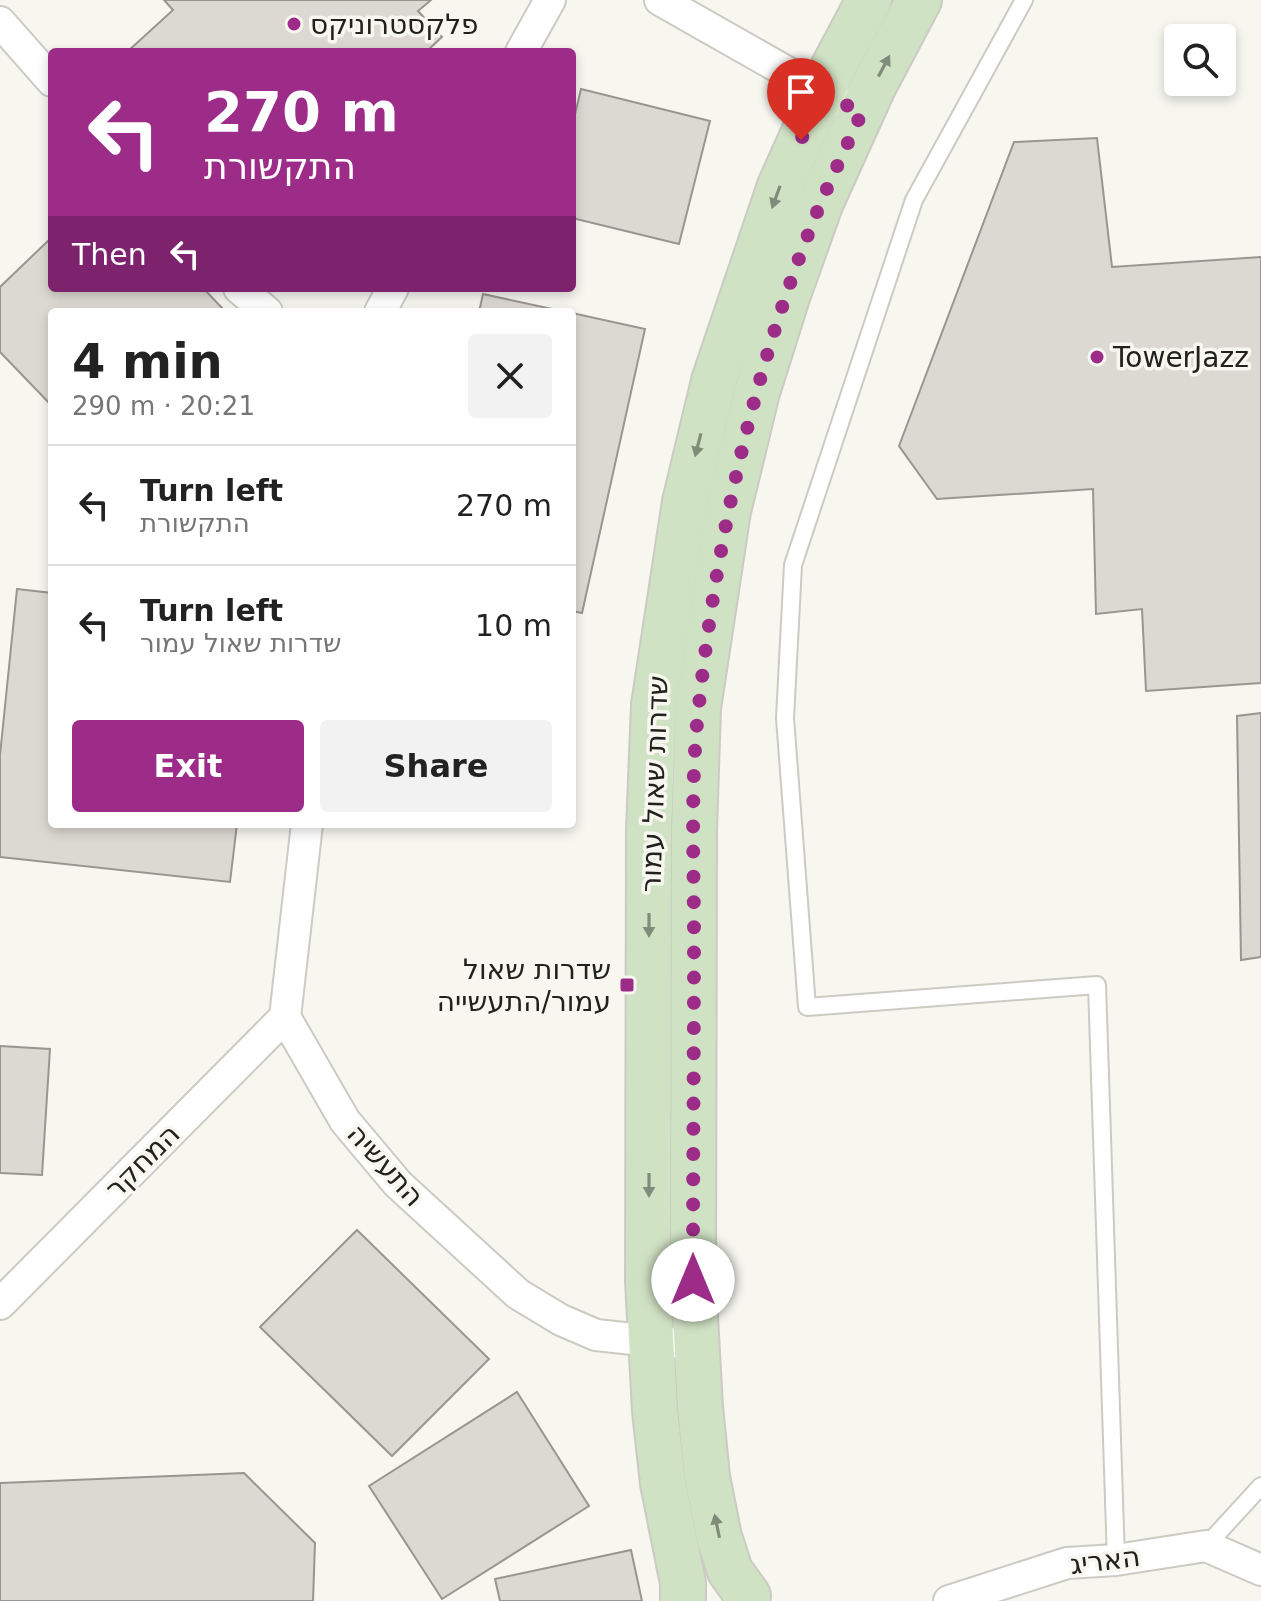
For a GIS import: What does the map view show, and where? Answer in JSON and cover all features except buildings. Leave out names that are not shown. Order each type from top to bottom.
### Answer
[{"type":"street","points":[[523,48],[550,0]]},
{"type":"street","points":[[660,0],[821,94],[862,112]]},
{"type":"street","name":"שדרות שאול עמור","points":[[683,1601],[683,1583],[663,1483],[648,1281],[649,830],[654,705],[685,502],[714,381],[780,186],[821,94],[869,0]]},
{"type":"street","name":"שדרות שאול עמור","points":[[740,1599],[719,1537],[707,1477],[696,1344],[693,1280],[694,877],[698,708],[728,511],[757,392],[821,202],[919,0]]},
{"type":"street","points":[[0,22],[48,76]]},
{"type":"street","points":[[244,292],[262,308]]},
{"type":"street","points":[[285,1017],[307,828]]},
{"type":"street","name":"התעשיה","points":[[285,1017],[345,1121],[398,1184],[518,1294],[561,1320],[596,1335],[696,1344]]},
{"type":"street","name":"המחקר","points":[[0,1304],[285,1017]]},
{"type":"street","points":[[1206,1546],[1261,1570]]},
{"type":"street","name":"האריג","points":[[949,1601],[1067,1563],[1116,1560],[1206,1546]]},
{"type":"lane","points":[[1024,0],[914,200],[909,215],[793,565],[785,718],[807,1007],[1097,985],[1116,1560]]},
{"type":"lane","points":[[1206,1546],[1261,1486]]},
{"type":"place","name":"פלקסטרוניקס","points":[[294,24]]},
{"type":"place","name":"TowerJazz","points":[[1097,357]]},
{"type":"place","name":"שדרות שאול עמור/התעשייה","points":[[627,985]]},
{"type":"route","points":[[693,1280],[694,831],[698,708],[712,606],[728,511],[757,392],[821,202],[862,112],[821,94],[801,140]]}]
